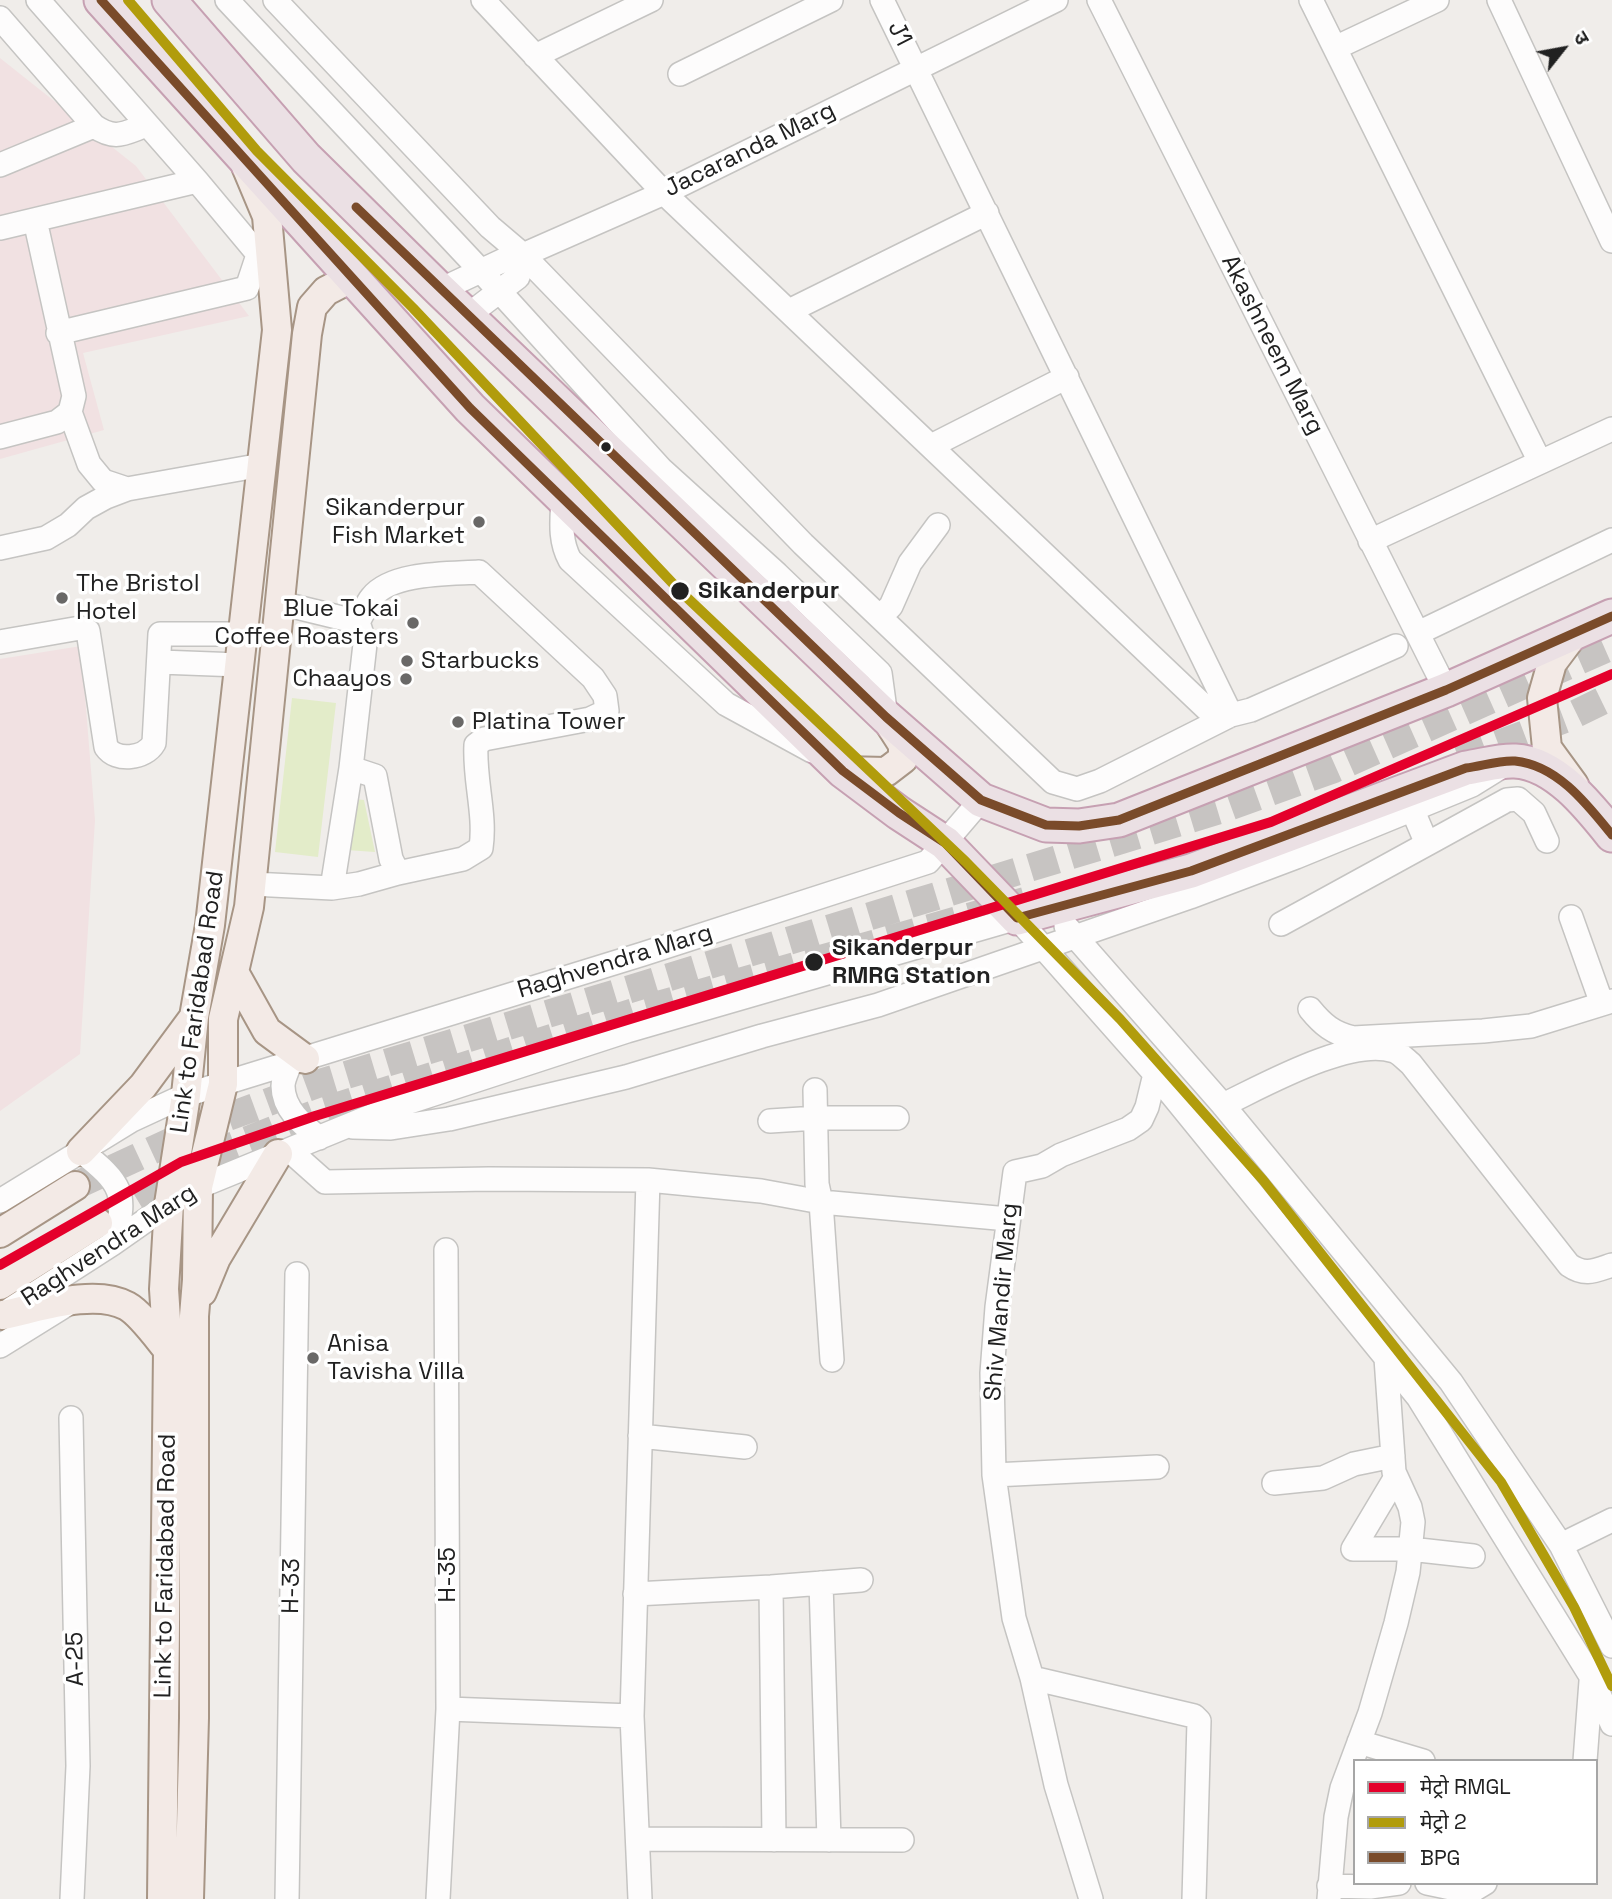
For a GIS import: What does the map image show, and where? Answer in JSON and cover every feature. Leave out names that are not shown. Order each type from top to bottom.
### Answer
[{"type":"highway","points":[[101,0],[470,408],[838,766],[899,813],[945,843],[1017,918],[1191,871],[1466,768],[1513,760],[1535,764],[1583,798],[1612,835]]},
{"type":"highway","points":[[169,0],[306,158],[886,717],[981,800],[1046,825],[1079,827],[1119,820],[1446,690],[1612,616]]},
{"type":"main road","name":"Link to Faridabad Road","points":[[162,1899],[168,1350],[164,1289],[169,1204],[186,1094],[194,1017],[210,925],[277,330],[265,263],[267,216],[242,154]]},
{"type":"main road","name":"Link to Faridabad Road","points":[[189,1899],[194,1718],[194,1316],[198,1187],[223,1084],[223,1019],[252,884],[307,334],[312,307],[326,292],[353,277]]},
{"type":"main road","points":[[1573,635],[1552,663],[1542,698],[1548,748],[1583,798]]},
{"type":"main road","points":[[838,766],[886,772],[903,759],[903,745],[886,717]]},
{"type":"main road","points":[[234,972],[267,1031],[297,1061]]},
{"type":"main road","points":[[81,1151],[143,1086],[194,1017]]},
{"type":"main road","points":[[194,1316],[216,1258],[284,1152]]},
{"type":"main road","points":[[0,1233],[75,1186]]},
{"type":"main road","points":[[0,1285],[105,1233]]},
{"type":"main road","points":[[1,1316],[93,1298],[115,1301],[129,1307],[168,1350]]},
{"type":"street","points":[[38,0],[197,181],[265,263],[247,288],[58,333]]},
{"type":"street","points":[[227,0],[481,271],[661,470],[880,673],[886,717]]},
{"type":"street","points":[[275,0],[490,227],[523,255],[801,542],[1053,782],[1077,789],[1100,781],[1230,715],[1251,710],[1396,646]]},
{"type":"street","points":[[484,0],[664,193],[1207,709],[1230,715]]},
{"type":"street","points":[[536,55],[650,0]]},
{"type":"street","points":[[680,74],[831,0]]},
{"type":"street","name":"J1","points":[[882,0],[1230,715]]},
{"type":"street","name":"Jacaranda Marg","points":[[440,290],[921,78],[1056,0]]},
{"type":"street","name":"Akashneem Marg","points":[[1098,0],[1446,690]]},
{"type":"street","points":[[1311,0],[1540,461]]},
{"type":"street","points":[[1335,48],[1437,0]]},
{"type":"street","points":[[1499,0],[1612,241]]},
{"type":"street","points":[[5,30],[94,126],[108,135],[148,125]]},
{"type":"street","points":[[0,164],[94,126]]},
{"type":"street","points":[[0,228],[197,181]]},
{"type":"street","points":[[789,312],[987,213]]},
{"type":"street","points":[[35,220],[74,396],[70,412],[89,464],[103,481],[127,489]]},
{"type":"street","points":[[467,316],[518,277],[523,255]]},
{"type":"street","points":[[931,446],[1067,377]]},
{"type":"street","points":[[0,437],[57,422],[70,412]]},
{"type":"street","points":[[1370,541],[1612,429]]},
{"type":"street","points":[[0,548],[46,538],[106,496],[127,489],[262,466]]},
{"type":"street","points":[[880,617],[891,606],[909,563],[938,525]]},
{"type":"street","points":[[1418,633],[1612,540]]},
{"type":"street","points":[[252,884],[332,888],[463,859],[481,848],[484,831],[474,766],[476,745],[484,739],[590,719],[607,710],[605,696],[593,678],[479,572],[428,575],[390,584],[372,596],[358,622],[365,644],[351,768],[332,888]]},
{"type":"street","points":[[280,603],[358,622]]},
{"type":"street","points":[[0,642],[80,628],[88,631],[106,747],[110,754],[116,757],[144,754],[150,751],[154,743],[160,634],[243,634]]},
{"type":"street","points":[[160,662],[239,665]]},
{"type":"street","points":[[343,1127],[391,1128],[449,1119],[626,1077],[878,1005],[1202,893],[1413,811],[1472,785],[1513,760]]},
{"type":"street","points":[[351,768],[375,776],[391,859],[398,873]]},
{"type":"street","points":[[1281,923],[1507,800],[1518,799],[1534,813],[1547,841]]},
{"type":"street","name":"Raghvendra Marg","points":[[186,1094],[928,862],[981,800]]},
{"type":"street","points":[[1413,811],[1427,844]]},
{"type":"street","points":[[1052,909],[1223,1105],[1451,1382],[1562,1545],[1612,1646]]},
{"type":"street","points":[[1017,918],[1155,1074],[1418,1397],[1589,1674],[1612,1724]]},
{"type":"street","name":"Raghvendra Marg","points":[[1,1316],[105,1233],[169,1204],[198,1187],[391,1108],[627,1031],[1017,918]]},
{"type":"street","points":[[1310,1009],[1322,1024],[1337,1034],[1353,1038],[1531,1026],[1607,1003],[1572,918]]},
{"type":"street","points":[[1223,1105],[1297,1068],[1356,1050],[1379,1048],[1396,1051],[1411,1064],[1569,1265],[1579,1272],[1612,1265]]},
{"type":"street","points":[[1155,1074],[1176,1052]]},
{"type":"street","points":[[297,1061],[283,1086],[288,1104],[297,1119],[319,1138]]},
{"type":"street","name":"Shiv Mandir Marg","points":[[1091,1899],[1056,1786],[1032,1678],[1014,1618],[994,1475],[992,1373],[997,1307],[1015,1172],[1042,1166],[1061,1155],[1128,1129],[1140,1120],[1147,1107],[1155,1074]]},
{"type":"street","points":[[815,1090],[817,1184],[821,1202],[832,1360]]},
{"type":"street","points":[[3,1197],[132,1119],[186,1094]]},
{"type":"street","points":[[770,1121],[897,1118]]},
{"type":"street","points":[[81,1151],[102,1168],[121,1192],[121,1218],[105,1233]]},
{"type":"street","points":[[284,1152],[325,1182],[648,1180],[761,1191],[821,1202],[1008,1219]]},
{"type":"street","points":[[640,1899],[632,1716],[648,1180]]},
{"type":"street","name":"H-35","points":[[438,1899],[448,1709],[446,1250]]},
{"type":"street","name":"H-33","points":[[287,1899],[296,1273]]},
{"type":"street","points":[[0,1346],[73,1301]]},
{"type":"street","points":[[1384,1885],[1329,1892],[1336,1816],[1342,1788],[1370,1713],[1408,1572],[1413,1522],[1394,1467],[1386,1358]]},
{"type":"street","name":"A-25","points":[[71,1418],[78,1766],[72,1899]]},
{"type":"street","points":[[640,1436],[745,1447]]},
{"type":"street","points":[[1274,1483],[1322,1478],[1354,1464],[1394,1467]]},
{"type":"street","points":[[994,1475],[1157,1467]]},
{"type":"street","points":[[1394,1467],[1353,1549],[1410,1549],[1473,1556]]},
{"type":"street","points":[[1562,1545],[1612,1520]]},
{"type":"street","points":[[635,1594],[861,1580]]},
{"type":"street","points":[[821,1583],[829,1840]]},
{"type":"street","points":[[771,1587],[774,1840]]},
{"type":"street","points":[[1585,1759],[1589,1674],[1612,1654]]},
{"type":"street","points":[[1032,1678],[1194,1716],[1199,1721],[1194,1899]]},
{"type":"street","points":[[448,1709],[632,1716]]},
{"type":"street","points":[[1359,1742],[1416,1759]]},
{"type":"street","points":[[639,1839],[902,1840]]},
{"type":"street","points":[[1437,1885],[1470,1892],[1482,1885]]},
{"type":"shaded area","points":[[0,58],[136,166],[249,316],[83,353],[104,430],[0,459]]},
{"type":"shaded area","points":[[81,646],[95,820],[80,1054],[0,1111],[0,659]]},
{"type":"green space","points":[[292,698],[336,703],[318,857],[275,852]]},
{"type":"green space","points":[[355,799],[364,800],[375,852],[346,850]]},
{"type":"tunnel","points":[[75,1186],[209,1124],[320,1083],[1220,810],[1334,769],[1612,646]]},
{"type":"tunnel","points":[[1459,759],[1565,719],[1612,696]]},
{"type":"tunnel","points":[[101,1221],[212,1154],[319,1112],[637,1011],[1025,901]]},
{"type":"metro line","name":"2","points":[[128,0],[257,151],[413,308],[679,590],[966,862],[1120,1019],[1263,1180],[1501,1482],[1574,1607],[1612,1686]]},
{"type":"metro line","name":"RMGL","points":[[0,1265],[181,1162],[315,1116],[1271,822],[1612,674]]},
{"type":"transit line","name":"BPG","points":[[101,0],[470,408],[843,771],[945,843],[1017,918],[1191,871],[1466,768],[1497,762],[1530,764],[1558,778],[1581,799],[1612,835]]},
{"type":"transit line","name":"BPG","points":[[356,207],[886,717],[981,800],[1046,825],[1079,826],[1119,820],[1446,690],[1612,616]]},
{"type":"place","name":"Sikanderpur Fish Market","points":[[479,522]]},
{"type":"place","name":"Sikanderpur","points":[[680,591]]},
{"type":"place","name":"The Bristol Hotel","points":[[62,598]]},
{"type":"place","name":"Blue Tokai Coffee Roasters","points":[[413,623]]},
{"type":"place","name":"Starbucks","points":[[407,661]]},
{"type":"place","name":"Chaayos","points":[[406,679]]},
{"type":"place","name":"Platina Tower","points":[[458,722]]},
{"type":"place","name":"Sikanderpur RMRG Station","points":[[814,962]]},
{"type":"place","name":"Anisa Tavisha Villa","points":[[313,1358]]}]
